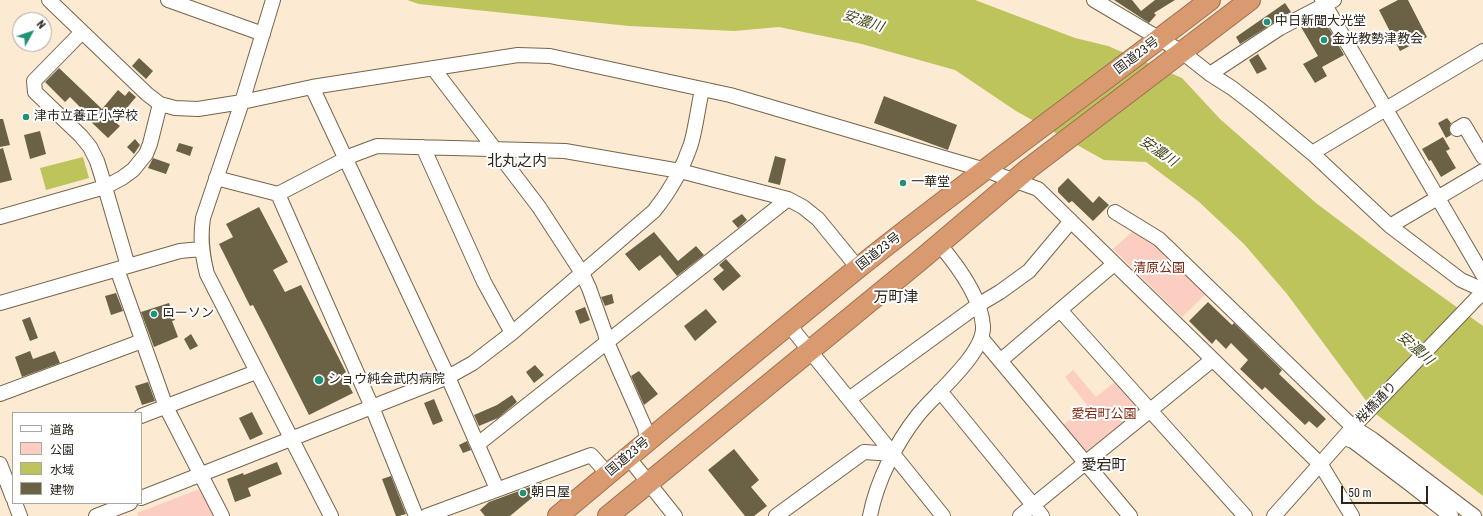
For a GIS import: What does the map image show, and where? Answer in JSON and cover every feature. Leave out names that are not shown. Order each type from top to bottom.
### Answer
[{"type":"highway","name":"国道23号","points":[[558,516],[858,268],[1210,0]]},
{"type":"highway","name":"国道23号","points":[[608,516],[939,244],[1021,174],[1250,0]]},
{"type":"street","points":[[49,0],[147,94],[160,104],[186,109],[198,109],[242,102],[312,87],[433,68],[518,55],[539,55],[550,56],[730,95],[1021,174],[1321,465],[1352,516]]},
{"type":"street","points":[[168,0],[263,34]]},
{"type":"street","points":[[273,0],[242,102],[203,218],[201,249],[206,274],[332,516]]},
{"type":"street","points":[[1094,0],[1157,41],[1232,88],[1312,153],[1390,226],[1479,292],[1481,272],[1386,109],[1327,1],[1280,28],[1210,74]]},
{"type":"street","points":[[82,32],[34,81],[35,92],[81,136],[97,161],[105,187],[123,268],[142,341],[166,407],[222,516]]},
{"type":"street","points":[[1312,153],[1483,51]]},
{"type":"street","points":[[433,68],[540,207],[582,273],[606,333],[607,342],[646,428],[647,441]]},
{"type":"street","points":[[312,87],[448,377],[497,489]]},
{"type":"street","points":[[142,498],[448,377],[473,363],[512,333],[654,211],[664,199],[680,171],[691,143],[702,90]]},
{"type":"street","points":[[0,217],[105,187],[122,178],[133,170],[146,154],[160,104]]},
{"type":"street","points":[[1457,129],[1464,125],[1483,157]]},
{"type":"street","points":[[216,178],[278,194],[369,147],[494,148],[565,151],[680,171],[788,199],[803,207],[818,219],[858,268]]},
{"type":"street","points":[[423,147],[484,282],[512,333]]},
{"type":"street","points":[[1390,226],[1483,171]]},
{"type":"street","points":[[278,194],[372,407],[416,516]]},
{"type":"street","points":[[478,444],[788,199]]},
{"type":"street","points":[[1116,212],[1159,240],[1349,433],[1352,442],[1404,479],[1451,516]]},
{"type":"street","points":[[849,399],[978,305],[1000,292],[1029,271],[1071,221]]},
{"type":"street","points":[[870,516],[880,482],[893,454],[918,415],[968,361],[982,339],[983,326],[978,305],[964,276],[939,244]]},
{"type":"street","points":[[0,303],[180,251],[201,249]]},
{"type":"street","points":[[1000,361],[1114,264]]},
{"type":"street","name":"桜橋通り","points":[[1274,516],[1479,292]]},
{"type":"street","points":[[1060,310],[1244,516]]},
{"type":"street","points":[[789,325],[943,516]]},
{"type":"street","points":[[982,339],[1130,516]]},
{"type":"street","points":[[0,394],[142,341]]},
{"type":"street","points":[[1020,516],[1212,360]]},
{"type":"street","points":[[142,416],[256,372]]},
{"type":"street","points":[[940,391],[1042,516]]},
{"type":"street","points":[[1349,433],[1372,439],[1474,516]]},
{"type":"street","points":[[776,516],[864,452],[893,454]]},
{"type":"street","points":[[426,516],[591,455],[608,474]]},
{"type":"street","points":[[628,457],[674,516]]},
{"type":"street","points":[[4,468],[12,495]]},
{"type":"street","points":[[15,504],[20,516]]},
{"type":"street","points":[[96,516],[127,504]]},
{"type":"green space","name":"清原公園","points":[[1134,230],[1152,238],[1208,292],[1182,317],[1113,249]]},
{"type":"green space","name":"愛宕町公園","points":[[1073,370],[1096,397],[1116,381],[1140,407],[1139,412],[1089,453],[1083,452],[1061,427],[1087,405],[1065,377]]},
{"type":"green space","points":[[197,490],[203,491],[216,516],[138,516],[137,513]]},
{"type":"water","name":"安濃川","points":[[407,0],[975,0],[1075,38],[1108,46],[1182,78],[1220,119],[1316,203],[1398,265],[1483,326],[1483,496],[1376,414],[1287,294],[1244,244],[1198,201],[1146,162],[1104,160],[1016,111],[955,70],[862,44],[779,27],[734,31],[629,26],[419,4]]},
{"type":"water","points":[[83,157],[89,178],[46,190],[40,168]]},
{"type":"building","points":[[1114,0],[1132,0],[1141,11],[1155,0],[1175,0],[1154,13],[1156,15],[1149,23]]},
{"type":"building","points":[[1398,0],[1408,0],[1427,37],[1400,51],[1379,10]]},
{"type":"building","name":"中日新聞大光堂","points":[[1285,3],[1291,12],[1240,44],[1236,37]]},
{"type":"building","name":"金光教勢津教会","points":[[1322,16],[1344,55],[1322,67],[1327,76],[1315,83],[1303,64],[1318,56],[1301,27]]},
{"type":"building","points":[[1258,54],[1267,69],[1257,74],[1249,60]]},
{"type":"building","points":[[139,58],[153,71],[146,79],[132,66]]},
{"type":"building","points":[[59,68],[102,109],[118,90],[125,96],[129,91],[136,97],[115,122],[120,126],[108,138],[88,119],[90,117],[70,97],[65,102],[45,82]]},
{"type":"building","points":[[884,96],[957,125],[948,150],[874,123]]},
{"type":"building","points":[[1447,118],[1451,123],[1449,129],[1451,135],[1446,138],[1438,123]]},
{"type":"building","points":[[0,119],[3,119],[10,145],[0,147]]},
{"type":"building","points":[[40,131],[46,154],[30,159],[24,135]]},
{"type":"building","points":[[1443,137],[1450,149],[1446,151],[1456,168],[1441,177],[1431,160],[1429,161],[1422,149]]},
{"type":"building","points":[[135,139],[140,145],[134,154],[127,147]]},
{"type":"building","points":[[179,143],[193,147],[190,156],[176,151]]},
{"type":"building","points":[[3,148],[12,180],[0,183],[0,149]]},
{"type":"building","points":[[775,156],[786,159],[780,185],[768,182]]},
{"type":"building","points":[[153,158],[170,164],[166,174],[148,168]]},
{"type":"building","points":[[1068,178],[1093,203],[1099,196],[1109,205],[1093,221],[1072,201],[1069,203],[1058,192],[1058,188]]},
{"type":"building","points":[[259,207],[288,262],[273,270],[285,292],[301,285],[346,372],[343,374],[353,393],[309,415],[253,305],[250,306],[219,244],[233,237],[226,224]]},
{"type":"building","points":[[742,214],[747,220],[738,228],[732,221]]},
{"type":"building","points":[[654,232],[678,261],[696,246],[704,255],[677,276],[660,255],[639,271],[625,254]]},
{"type":"building","points":[[726,259],[741,276],[723,291],[713,279],[724,270],[719,265]]},
{"type":"building","points":[[116,293],[123,311],[111,315],[105,296]]},
{"type":"building","points":[[612,294],[614,303],[605,306],[601,297]]},
{"type":"building","points":[[1208,302],[1232,325],[1234,323],[1282,370],[1279,374],[1326,419],[1317,428],[1309,421],[1305,425],[1265,387],[1262,390],[1240,369],[1248,360],[1231,343],[1226,349],[1216,339],[1212,344],[1189,321]]},
{"type":"building","points":[[169,303],[175,320],[172,321],[178,337],[154,347],[141,312]]},
{"type":"building","points":[[585,307],[590,320],[580,324],[575,311]]},
{"type":"building","points":[[706,309],[717,322],[695,341],[684,326]]},
{"type":"building","points":[[30,317],[38,338],[30,341],[22,320]]},
{"type":"building","points":[[191,334],[198,346],[190,350],[184,339]]},
{"type":"building","points":[[30,351],[33,359],[55,351],[60,363],[22,377],[15,357]]},
{"type":"building","points":[[535,365],[544,375],[534,383],[526,372]]},
{"type":"building","points":[[639,371],[658,394],[644,405],[631,376]]},
{"type":"building","points":[[148,382],[155,401],[142,405],[135,386]]},
{"type":"building","points":[[512,395],[517,402],[498,418],[479,426],[474,415],[497,405]]},
{"type":"building","points":[[434,399],[443,421],[433,425],[424,403]]},
{"type":"building","points":[[252,412],[263,434],[250,440],[239,418]]},
{"type":"building","points":[[467,441],[471,450],[463,453],[459,445]]},
{"type":"building","points":[[734,449],[759,480],[751,487],[767,506],[754,516],[745,516],[708,470]]},
{"type":"building","points":[[277,462],[282,474],[248,488],[251,496],[235,502],[227,479],[243,473],[244,475]]},
{"type":"building","points":[[391,476],[406,514],[396,516],[382,479]]},
{"type":"building","name":"朝日屋","points":[[541,483],[545,487],[510,516],[485,516],[480,510],[489,502]]},
{"type":"place","name":"中日新聞大光堂","points":[[1267,22]]},
{"type":"place","name":"金光教勢津教会","points":[[1324,40]]},
{"type":"place","name":"津市立養正小学校","points":[[26,117]]},
{"type":"place","name":"一華堂","points":[[903,183]]},
{"type":"place","name":"ローソン","points":[[154,314]]},
{"type":"place","name":"ショウ純会武内病院","points":[[319,380]]},
{"type":"place","name":"朝日屋","points":[[523,493]]},
{"type":"district","name":"北丸之内","points":[[517,162]]},
{"type":"district","name":"万町津","points":[[896,298]]},
{"type":"district","name":"愛宕町","points":[[1104,466]]}]
